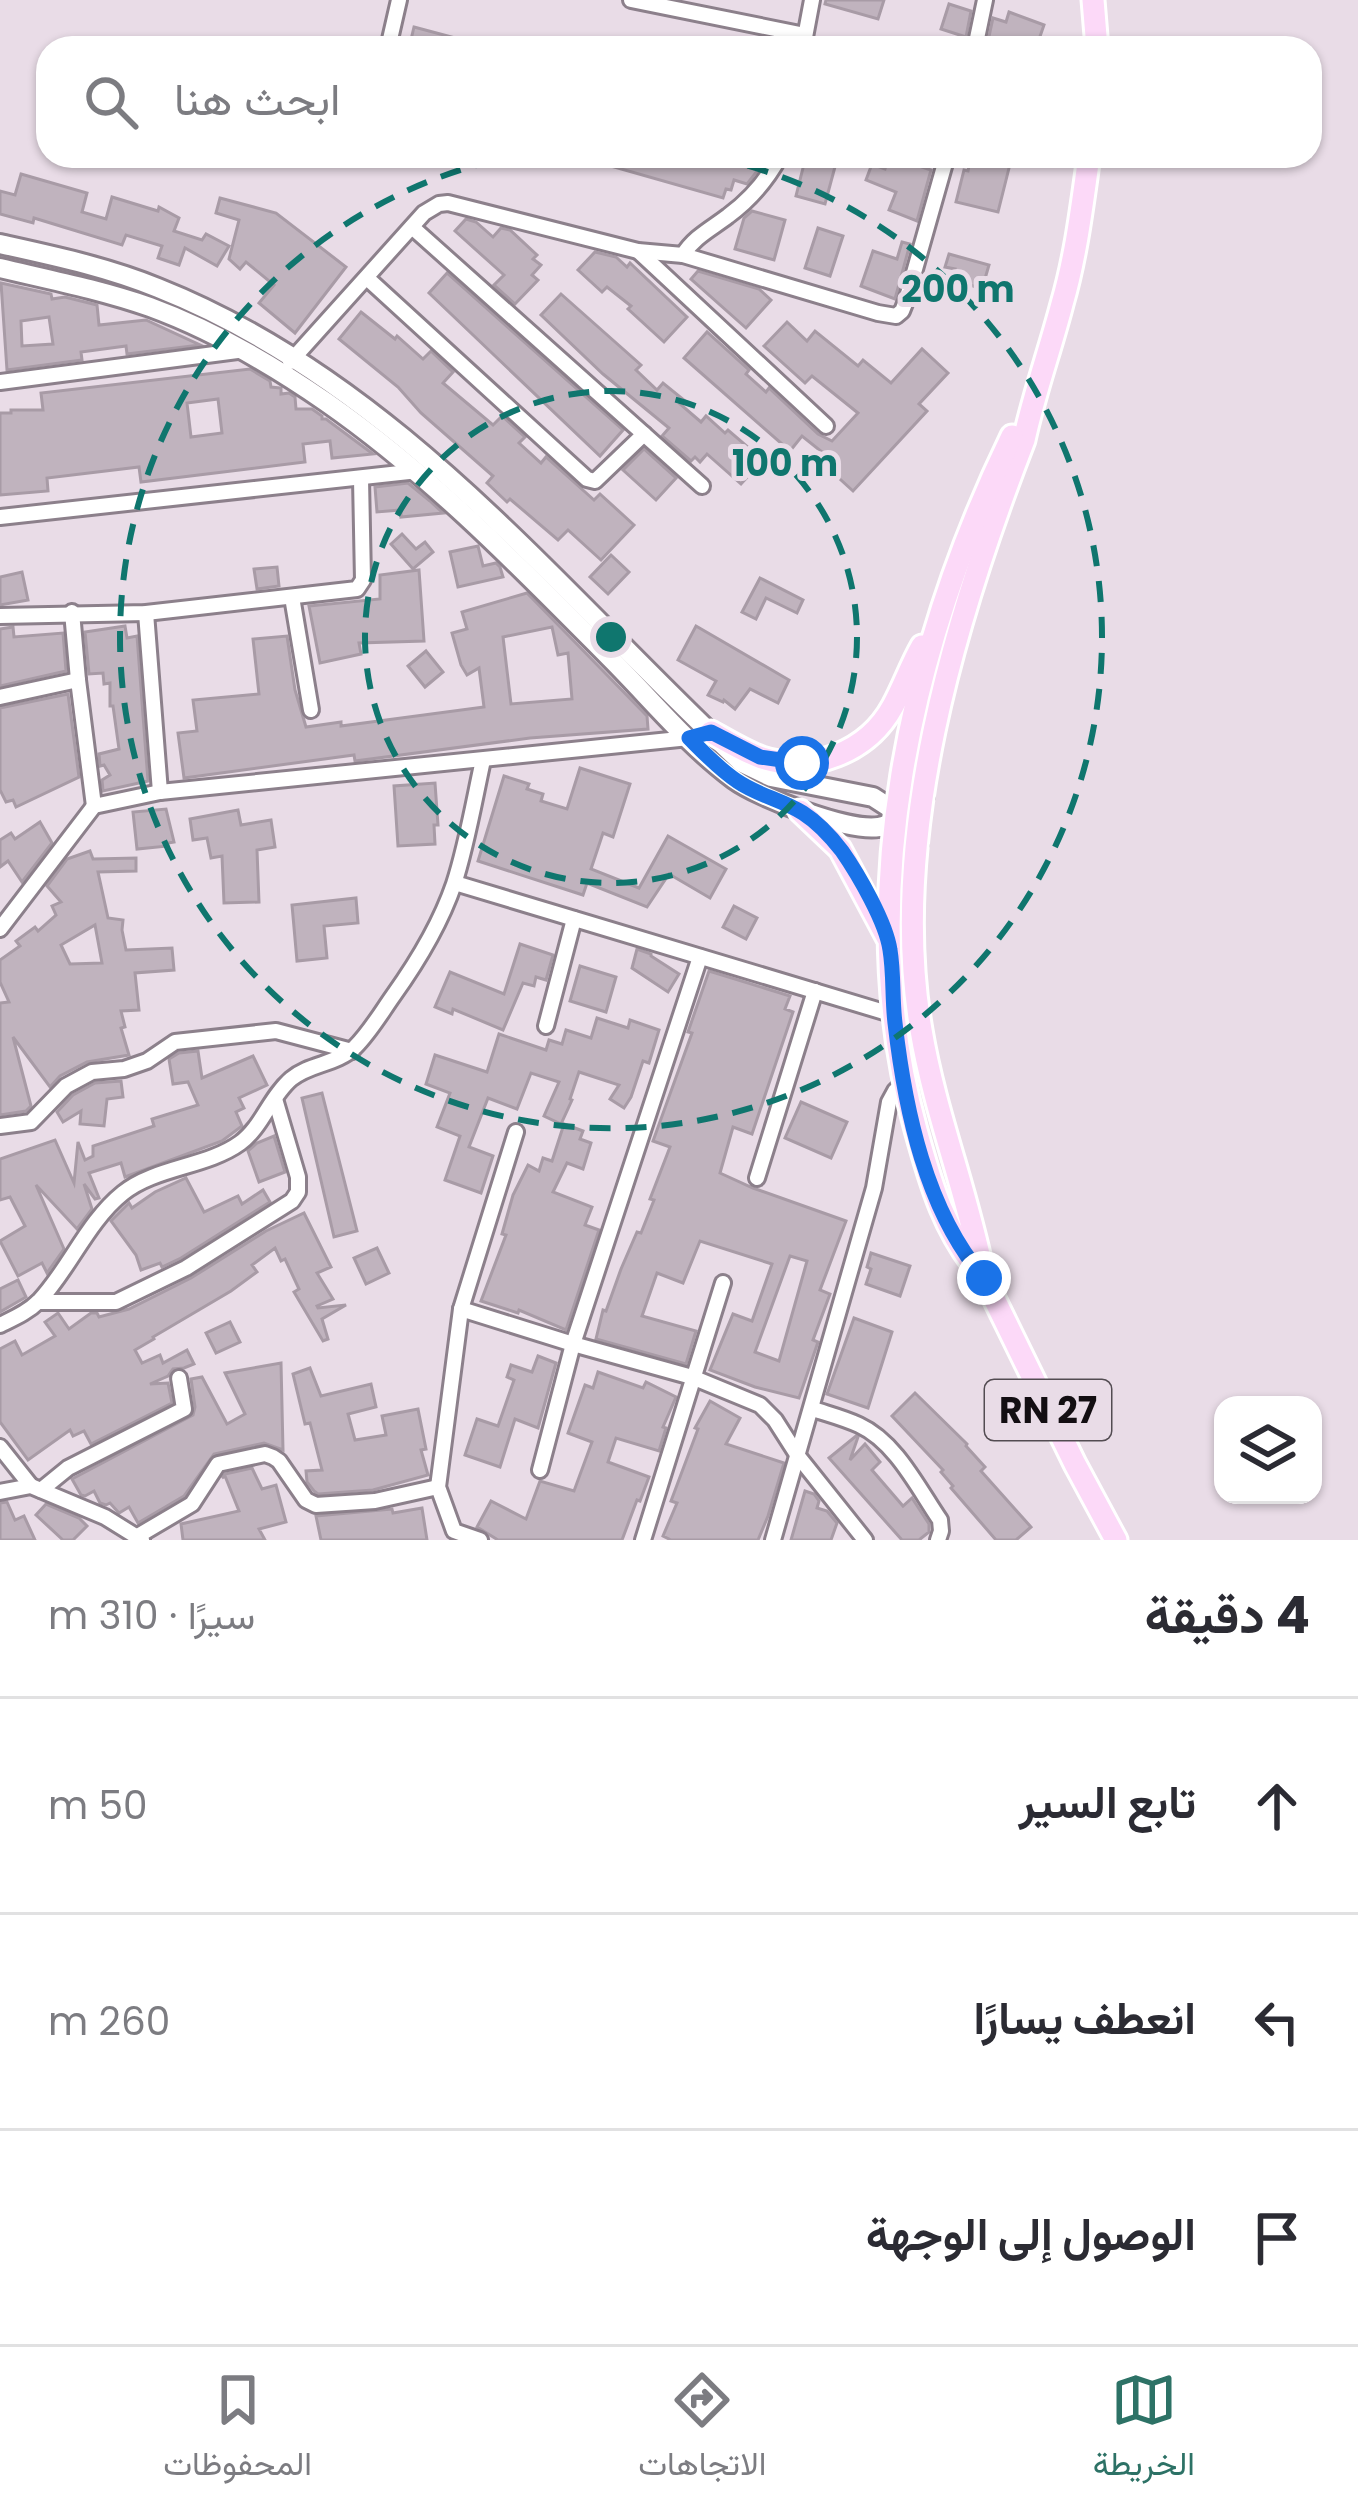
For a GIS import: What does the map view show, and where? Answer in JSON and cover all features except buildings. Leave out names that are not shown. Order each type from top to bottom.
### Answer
[{"type":"main road","points":[[1093,0],[1096,36]]},
{"type":"main road","name":"RN 27","points":[[984,1278],[920,1026],[913,905],[918,843],[929,760],[953,648],[1024,440],[1063,302],[1087,168]]},
{"type":"main road","name":"RN 27","points":[[1028,413],[1009,440],[958,559],[912,717],[890,866],[894,1015],[926,1165],[951,1233],[984,1278],[1116,1540]]},
{"type":"main road","points":[[700,735],[782,762],[841,755],[883,722],[942,608]]},
{"type":"main road","points":[[800,811],[840,849],[890,946]]},
{"type":"street","points":[[391,36],[399,0]]},
{"type":"street","points":[[631,0],[783,36]]},
{"type":"street","points":[[805,36],[812,0]]},
{"type":"street","points":[[978,36],[985,0]]},
{"type":"street","points":[[683,255],[695,239],[747,202],[774,168]]},
{"type":"street","points":[[288,365],[431,207],[448,203],[638,251],[683,255],[896,316],[906,301],[943,168]]},
{"type":"street","points":[[412,227],[702,486]]},
{"type":"street","points":[[0,244],[114,272],[207,309],[288,365],[380,442],[485,533],[700,735],[757,772],[873,797],[884,803],[918,843]]},
{"type":"street","points":[[638,251],[826,426]]},
{"type":"street","points":[[0,268],[152,308],[288,365],[368,410],[530,551],[738,782],[800,811],[873,828],[897,818],[924,796]]},
{"type":"street","points":[[367,278],[587,479],[595,481],[604,475],[644,434]]},
{"type":"street","points":[[0,382],[245,350]]},
{"type":"street","points":[[0,517],[414,473],[434,465]]},
{"type":"street","points":[[0,616],[146,613],[357,589],[364,580],[361,478]]},
{"type":"street","points":[[292,596],[311,710]]},
{"type":"street","points":[[72,612],[94,806]]},
{"type":"street","points":[[146,613],[160,792]]},
{"type":"street","points":[[0,697],[78,680]]},
{"type":"street","points":[[0,929],[94,806],[160,792],[700,735]]},
{"type":"street","points":[[0,1325],[38,1302],[125,1191],[235,1147],[254,1130],[285,1084],[300,1072],[335,1062],[352,1051],[424,951],[454,883],[483,760]]},
{"type":"street","points":[[454,883],[894,1015]]},
{"type":"street","points":[[546,1026],[574,919]]},
{"type":"street","points":[[540,1470],[573,1344],[700,957]]},
{"type":"street","points":[[757,1178],[815,991]]},
{"type":"street","points":[[0,1126],[31,1122],[66,1086],[92,1072],[147,1061],[176,1042],[276,1031],[352,1051]]},
{"type":"street","points":[[773,1540],[874,1188],[890,1102],[905,1081]]},
{"type":"street","points":[[38,1302],[116,1302],[186,1268],[292,1201],[298,1192],[298,1177],[274,1099]]},
{"type":"street","points":[[480,1540],[454,1531],[438,1486],[460,1309],[516,1132]]},
{"type":"street","points":[[644,1540],[723,1283]]},
{"type":"street","points":[[460,1309],[692,1377],[760,1406],[866,1540]]},
{"type":"street","points":[[0,1492],[36,1488],[184,1409],[179,1378]]},
{"type":"street","points":[[813,1409],[860,1426],[901,1461],[940,1520],[938,1540]]},
{"type":"street","points":[[0,1447],[36,1488],[105,1517],[139,1538],[192,1504],[218,1464],[241,1457],[273,1456],[306,1500],[316,1505],[375,1501],[438,1486]]},
{"type":"route","points":[[802,763],[760,757],[711,732],[689,738],[738,782],[812,820],[851,866],[890,946],[895,1023],[908,1103],[926,1165],[951,1233],[984,1278]]}]
